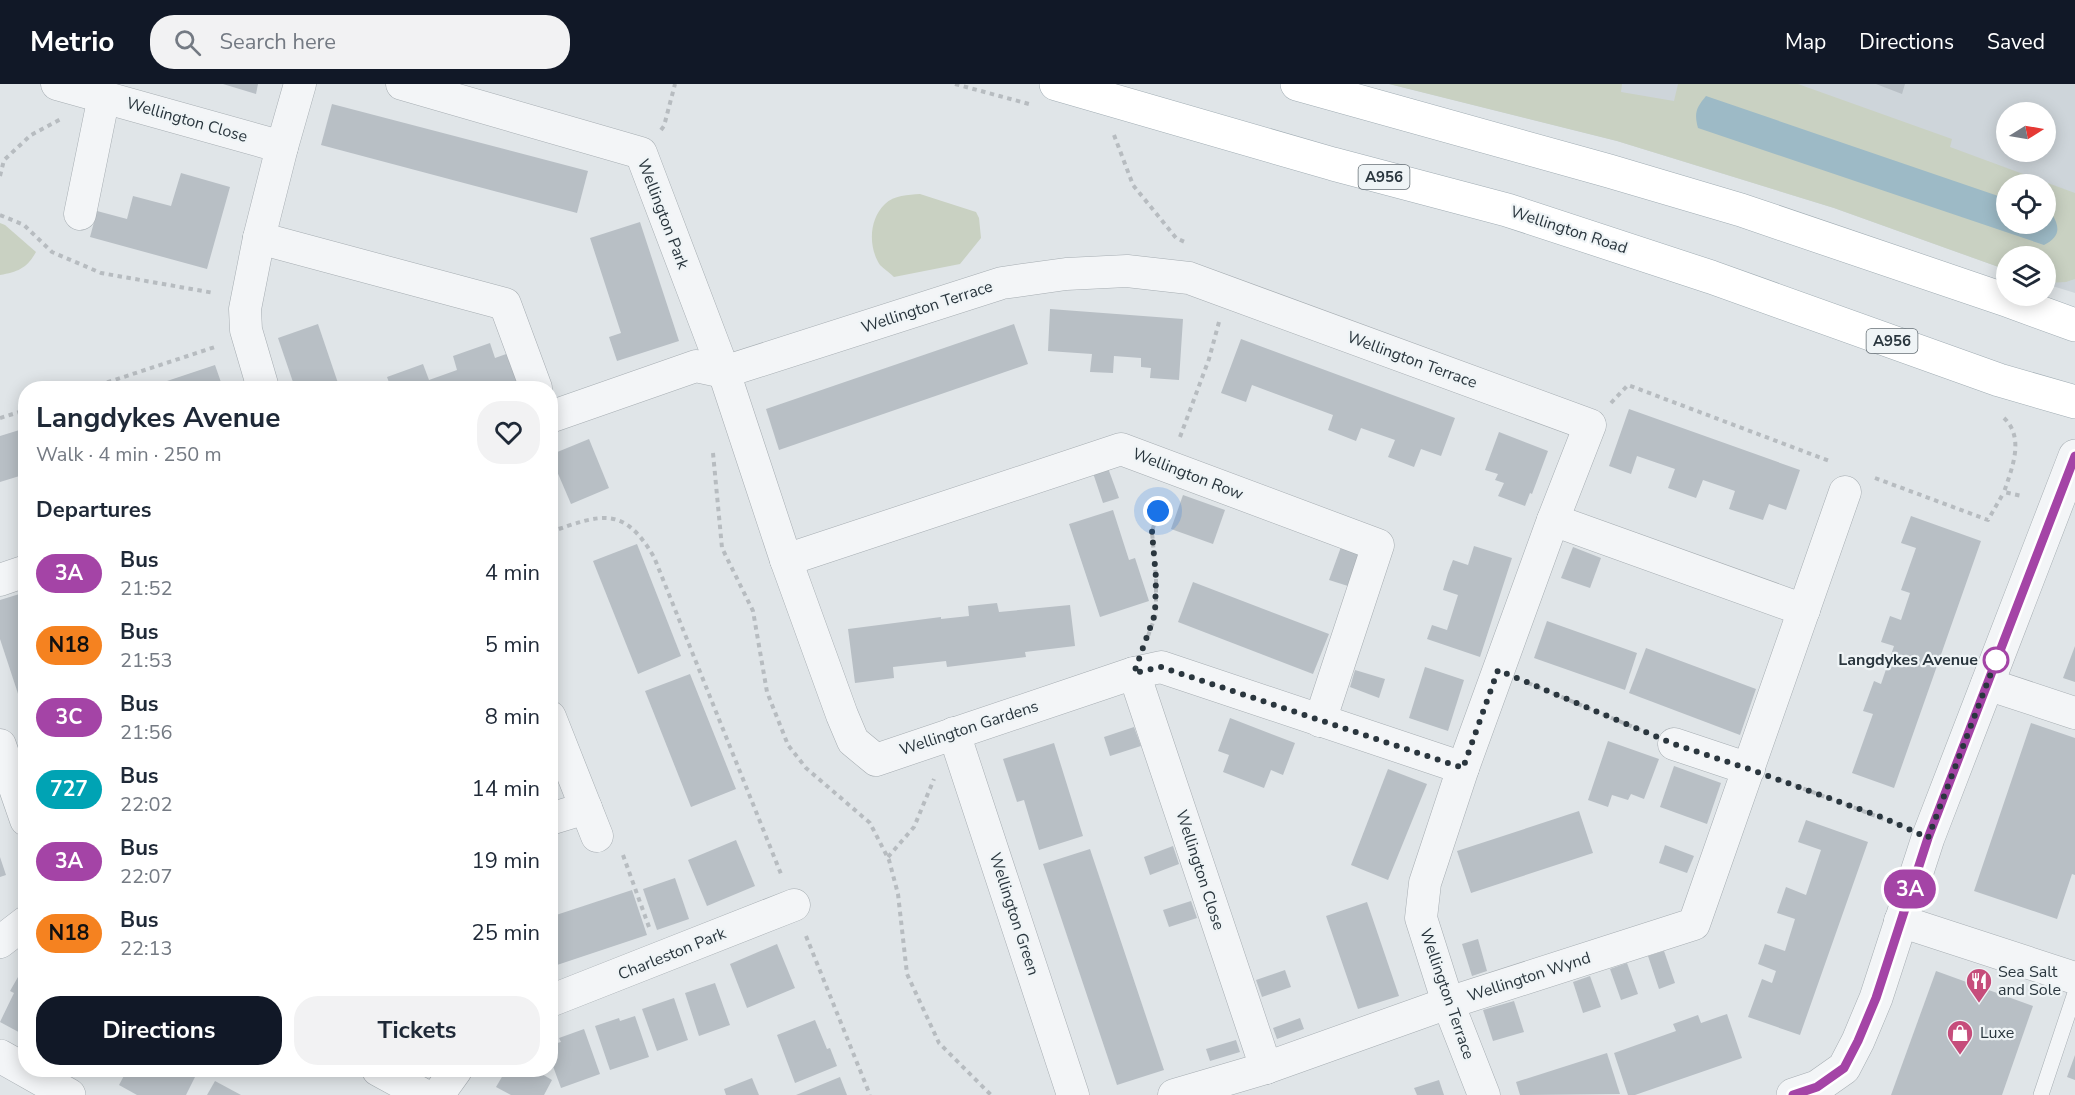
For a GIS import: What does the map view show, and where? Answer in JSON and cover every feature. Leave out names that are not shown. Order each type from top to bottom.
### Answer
[{"type":"main road","points":[[1296,84],[1741,210],[2075,325]]},
{"type":"main road","name":"Wellington Road","points":[[1044,94],[1333,164],[1507,210],[1711,277],[1999,380],[2075,402]]},
{"type":"street","name":"Wellington Close","points":[[57,84],[282,147]]},
{"type":"street","points":[[261,381],[248,337],[245,309],[259,238],[300,84]]},
{"type":"street","name":"Wellington Park","points":[[402,84],[641,153],[724,372]]},
{"type":"street","points":[[81,214],[104,96]]},
{"type":"street","points":[[259,238],[505,304],[533,381]]},
{"type":"street","name":"Wellington Terrace","points":[[558,414],[696,366],[724,372],[1002,283],[1066,274],[1127,271],[1189,278],[1590,425],[1498,670],[1425,883],[1421,918],[1448,1003],[1484,1095]]},
{"type":"street","name":"Wellington Gardens","points":[[724,372],[786,560],[853,741],[876,759],[1134,673],[1161,667],[1463,768]]},
{"type":"street","name":"Wellington Row","points":[[786,560],[1121,449],[1378,545],[1320,721]]},
{"type":"street","points":[[1793,1095],[1817,1087],[1844,1068],[1858,1041],[1876,998],[1928,838],[2075,456]]},
{"type":"street","points":[[1674,744],[1749,769],[1850,477]]},
{"type":"street","points":[[1553,519],[1804,610]]},
{"type":"street","points":[[0,580],[18,574]]},
{"type":"street","name":"Wellington Close","points":[[1134,673],[1266,1068]]},
{"type":"street","points":[[1987,684],[2075,713]]},
{"type":"street","name":"Wellington Green","points":[[954,733],[1074,1095]]},
{"type":"street","points":[[558,737],[592,822],[558,820]]},
{"type":"street","points":[[0,745],[18,797]]},
{"type":"street","name":"Wellington Wynd","points":[[1174,1095],[1266,1068],[1448,1003],[1694,924],[1749,769]]},
{"type":"street","name":"Charleston Park","points":[[558,998],[794,905]]},
{"type":"street","points":[[1900,921],[2075,978]]},
{"type":"street","points":[[0,942],[18,928]]},
{"type":"street","points":[[0,1056],[18,1066]]},
{"type":"street","points":[[37,1077],[69,1095]]},
{"type":"street","points":[[391,1077],[424,1095]]},
{"type":"street","points":[[438,1095],[451,1077]]},
{"type":"lane","points":[[2041,1095],[2075,993]]},
{"type":"path","points":[[641,153],[664,126],[675,84]]},
{"type":"path","points":[[955,84],[1044,94]]},
{"type":"path","points":[[0,176],[4,160],[31,135],[104,96]]},
{"type":"path","points":[[1110,126],[1133,185],[1176,238],[1195,247]]},
{"type":"path","points":[[0,214],[24,225],[52,252],[101,273],[247,299]]},
{"type":"path","points":[[1134,673],[1155,614],[1156,578],[1152,532],[1169,467],[1209,359],[1226,292]]},
{"type":"path","points":[[112,381],[248,337]]},
{"type":"path","points":[[1590,425],[1628,385],[1850,477],[1988,520],[2004,492],[2016,446],[2007,422],[1999,413]]},
{"type":"path","points":[[0,418],[18,412]]},
{"type":"path","points":[[2004,492],[2056,505]]},
{"type":"path","points":[[558,529],[591,518],[618,520],[643,538],[654,557],[870,1095]]},
{"type":"path","points":[[1498,670],[1674,744]]},
{"type":"path","points":[[888,857],[914,828],[954,733]]},
{"type":"path","points":[[1749,769],[1884,818],[1928,838]]},
{"type":"path","points":[[592,822],[619,842],[660,959]]},
{"type":"shaded area","points":[[1389,84],[2075,84],[2075,293],[2056,287],[2056,246],[1996,246],[1996,266],[1834,208],[1617,141]]},
{"type":"green space","points":[[1389,84],[1622,84],[1621,92],[1674,101],[1678,84],[1798,84],[1952,139],[1950,147],[2023,174],[1996,174],[1996,234],[2056,234],[2056,186],[2075,193],[2075,279],[2056,282],[2056,246],[1996,246],[1996,266],[1834,208],[1617,141]]},
{"type":"green space","points":[[920,194],[976,212],[979,218],[981,238],[960,264],[894,277],[880,265],[876,258],[872,242],[873,225],[880,210],[889,201],[901,196]]},
{"type":"green space","points":[[0,223],[36,252],[21,268],[0,275]]},
{"type":"water","points":[[1706,96],[1996,195],[1996,229],[1698,128],[1696,118],[1700,104]]},
{"type":"water","points":[[2011,234],[2056,234],[2044,245]]},
{"type":"building","points":[[223,84],[258,84],[256,94]]},
{"type":"building","points":[[1876,84],[1905,84],[1902,94]]},
{"type":"building","points":[[332,104],[588,171],[577,213],[321,145]]},
{"type":"building","points":[[181,173],[230,187],[207,269],[90,237],[97,211],[127,219],[133,196],[171,206]]},
{"type":"building","points":[[640,222],[679,341],[617,361],[609,337],[621,333],[590,238]]},
{"type":"building","points":[[1050,309],[1183,319],[1179,380],[1150,378],[1151,368],[1141,367],[1141,358],[1114,356],[1113,373],[1090,372],[1092,354],[1048,351]]},
{"type":"building","points":[[318,324],[337,381],[293,381],[278,338]]},
{"type":"building","points":[[1014,324],[1028,364],[779,450],[766,409]]},
{"type":"building","points":[[1241,339],[1455,418],[1441,456],[1421,449],[1414,467],[1388,457],[1395,440],[1361,428],[1356,441],[1328,430],[1333,415],[1252,385],[1246,402],[1221,393]]},
{"type":"building","points":[[490,343],[495,358],[509,353],[519,381],[388,381],[387,377],[423,364],[429,380],[457,370],[453,356]]},
{"type":"building","points":[[215,365],[221,381],[167,381]]},
{"type":"building","points":[[1629,409],[1800,470],[1786,510],[1769,504],[1763,520],[1729,509],[1735,491],[1703,480],[1696,498],[1668,488],[1675,469],[1637,456],[1631,474],[1609,466]]},
{"type":"building","points":[[18,430],[18,476],[0,482],[0,436]]},
{"type":"building","points":[[1499,432],[1548,451],[1532,494],[1530,493],[1525,506],[1498,496],[1504,483],[1495,480],[1498,474],[1485,470]]},
{"type":"building","points":[[589,439],[609,488],[571,504],[558,474],[558,452]]},
{"type":"building","points":[[1108,468],[1119,498],[1103,503],[1093,473]]},
{"type":"building","points":[[1183,495],[1225,510],[1213,544],[1171,529]]},
{"type":"building","points":[[1113,510],[1129,560],[1135,558],[1149,601],[1100,617],[1069,524]]},
{"type":"building","points":[[1911,516],[1981,541],[1894,788],[1852,773],[1873,714],[1863,711],[1874,681],[1881,684],[1894,646],[1881,642],[1890,616],[1901,620],[1910,593],[1901,590],[1916,548],[1901,543]]},
{"type":"building","points":[[637,544],[681,656],[638,674],[593,561]]},
{"type":"building","points":[[1474,546],[1512,558],[1480,657],[1427,639],[1432,625],[1447,630],[1458,595],[1443,590],[1448,573],[1453,560],[1468,565]]},
{"type":"building","points":[[1341,547],[1359,553],[1348,586],[1329,580]]},
{"type":"building","points":[[1573,547],[1601,558],[1590,588],[1561,578]]},
{"type":"building","points":[[1193,582],[1329,634],[1313,674],[1178,622]]},
{"type":"building","points":[[18,594],[18,694],[0,639],[0,600]]},
{"type":"building","points":[[997,603],[999,612],[1070,605],[1075,646],[1025,652],[1026,657],[947,667],[946,661],[893,667],[894,678],[855,683],[848,629],[941,617],[941,619],[969,616],[968,606]]},
{"type":"building","points":[[1547,621],[1637,653],[1625,690],[1534,658]]},
{"type":"building","points":[[2075,646],[2075,682],[2063,678]]},
{"type":"building","points":[[1646,648],[1756,689],[1740,735],[1629,693]]},
{"type":"building","points":[[1425,667],[1464,680],[1448,731],[1409,718]]},
{"type":"building","points":[[1355,670],[1385,679],[1379,698],[1350,687]]},
{"type":"building","points":[[690,674],[736,789],[691,807],[645,691]]},
{"type":"building","points":[[1230,718],[1295,743],[1283,775],[1271,770],[1264,788],[1223,772],[1229,755],[1218,751]]},
{"type":"building","points":[[2031,723],[2075,738],[2075,875],[2072,874],[2057,919],[1974,891]]},
{"type":"building","points":[[1134,727],[1141,746],[1110,756],[1104,737]]},
{"type":"building","points":[[1608,741],[1659,759],[1644,799],[1631,794],[1628,800],[1612,795],[1608,807],[1588,800]]},
{"type":"building","points":[[1054,743],[1083,836],[1039,850],[1024,800],[1017,802],[1003,759]]},
{"type":"building","points":[[1674,766],[1721,783],[1707,824],[1660,807]]},
{"type":"building","points":[[1388,769],[1427,784],[1388,880],[1351,865]]},
{"type":"building","points":[[1579,811],[1593,853],[1471,893],[1457,851]]},
{"type":"building","points":[[1806,820],[1868,842],[1800,1035],[1748,1017],[1762,979],[1772,983],[1776,971],[1758,964],[1765,944],[1785,951],[1795,919],[1777,913],[1786,887],[1806,895],[1821,850],[1798,842]]},
{"type":"building","points":[[736,840],[755,886],[707,906],[688,860]]},
{"type":"building","points":[[1665,845],[1694,856],[1687,873],[1659,863]]},
{"type":"building","points":[[1173,846],[1179,864],[1150,875],[1144,857]]},
{"type":"building","points":[[1090,849],[1164,1070],[1117,1085],[1043,864]]},
{"type":"building","points":[[0,857],[6,875],[0,877]]},
{"type":"building","points":[[675,878],[689,919],[657,930],[643,889]]},
{"type":"building","points":[[632,890],[647,935],[558,965],[558,914]]},
{"type":"building","points":[[1191,901],[1197,918],[1169,927],[1163,910]]},
{"type":"building","points":[[1367,902],[1399,996],[1358,1009],[1326,916]]},
{"type":"building","points":[[1478,939],[1487,971],[1472,976],[1462,944]]},
{"type":"building","points":[[777,944],[795,988],[747,1008],[730,964]]},
{"type":"building","points":[[1664,951],[1675,983],[1659,989],[1648,956]]},
{"type":"building","points":[[1627,963],[1638,994],[1621,1000],[1610,969]]},
{"type":"building","points":[[1285,970],[1291,987],[1262,997],[1256,980]]},
{"type":"building","points":[[1936,971],[2033,1006],[2002,1095],[1891,1095]]},
{"type":"building","points":[[1590,976],[1601,1007],[1583,1013],[1573,982]]},
{"type":"building","points":[[18,977],[18,1032],[0,1022],[14,993],[10,991]]},
{"type":"building","points":[[715,983],[730,1025],[699,1036],[685,993]]},
{"type":"building","points":[[674,998],[688,1040],[657,1051],[642,1009]]},
{"type":"building","points":[[1514,1001],[1524,1032],[1493,1041],[1483,1010]]},
{"type":"building","points":[[1727,1014],[1742,1058],[1635,1095],[1628,1095],[1614,1053],[1676,1031],[1673,1024],[1698,1015],[1701,1023]]},
{"type":"building","points":[[635,1016],[649,1057],[610,1070],[595,1026],[619,1018],[620,1021]]},
{"type":"building","points":[[1300,1018],[1304,1029],[1277,1039],[1273,1028]]},
{"type":"building","points":[[815,1020],[837,1066],[795,1083],[777,1035]]},
{"type":"building","points":[[584,1029],[600,1074],[561,1088],[557,1077],[558,1043],[561,1042],[559,1038]]},
{"type":"building","points":[[1236,1040],[1240,1052],[1210,1061],[1206,1049]]},
{"type":"building","points":[[1607,1053],[1620,1094],[1520,1095],[1516,1082]]},
{"type":"building","points":[[2075,1055],[2075,1080],[2067,1077]]},
{"type":"building","points":[[123,1077],[195,1077],[186,1095],[137,1095],[119,1085]]},
{"type":"building","points":[[502,1077],[547,1077],[552,1080],[544,1095],[511,1095],[496,1087]]},
{"type":"building","points":[[840,1077],[847,1095],[796,1095]]},
{"type":"building","points":[[752,1078],[759,1095],[726,1095],[724,1089]]},
{"type":"building","points":[[1439,1080],[1444,1095],[1417,1095],[1414,1088]]},
{"type":"building","points":[[215,1081],[241,1095],[207,1095]]},
{"type":"bus line","name":"3A","points":[[1793,1095],[1817,1087],[1844,1068],[1858,1041],[1876,998],[1928,838],[2075,456]]},
{"type":"place","name":"Langdykes Avenue","points":[[1996,660]]},
{"type":"place","name":"Sea Salt and Sole","points":[[1979,1004]]},
{"type":"place","name":"Luxe","points":[[1960,1056]]},
{"type":"route","points":[[1158,511],[1152,532],[1156,578],[1155,614],[1134,673],[1161,667],[1463,768],[1498,670],[1674,744],[1884,818],[1928,838],[1996,660]]}]
